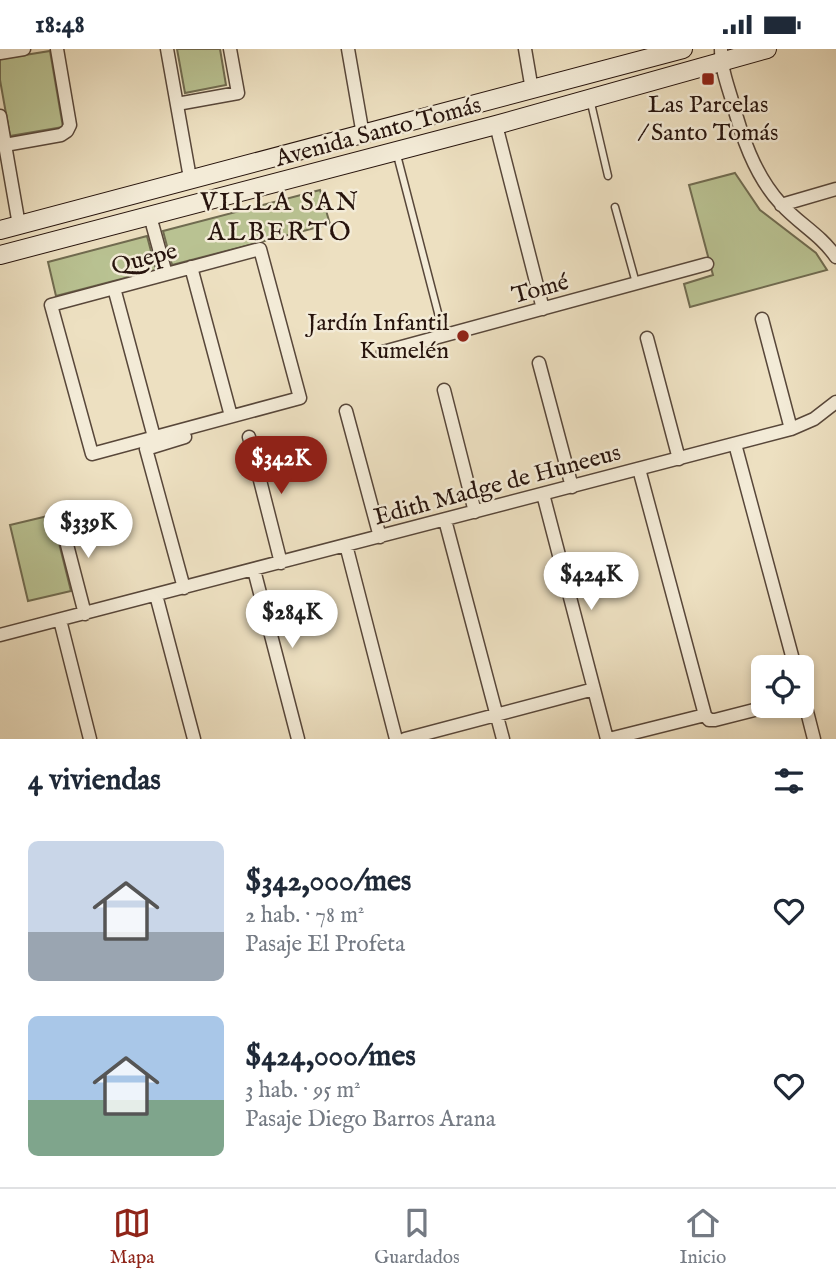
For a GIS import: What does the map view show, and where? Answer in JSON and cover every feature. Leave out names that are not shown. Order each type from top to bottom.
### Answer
[{"type":"main road","name":"Avenida Santo Tomás","points":[[0,230],[683,49]]},
{"type":"main road","name":"Avenida Santo Tomás","points":[[0,255],[496,125],[589,99],[721,55],[767,49]]},
{"type":"street","points":[[0,53],[24,49]]},
{"type":"street","points":[[5,145],[61,135],[67,131],[69,125],[57,49]]},
{"type":"street","points":[[167,49],[190,178]]},
{"type":"street","points":[[177,104],[238,93],[230,49]]},
{"type":"street","points":[[350,49],[363,135]]},
{"type":"street","points":[[525,49],[532,90]]},
{"type":"street","points":[[721,55],[733,104],[761,179],[781,205],[817,234],[836,257]]},
{"type":"street","points":[[0,116],[19,225]]},
{"type":"street","points":[[496,125],[543,309]]},
{"type":"street","points":[[781,205],[836,189]]},
{"type":"street","points":[[150,216],[166,274]]},
{"type":"street","name":"Quepe","points":[[154,437],[92,454],[51,305],[260,249],[300,398],[231,416]]},
{"type":"street","name":"Tomé","points":[[383,352],[707,264]]},
{"type":"street","points":[[114,288],[154,437],[231,416],[191,267]]},
{"type":"street","points":[[762,319],[791,429]]},
{"type":"street","points":[[648,338],[679,459]]},
{"type":"street","points":[[539,363],[572,487]]},
{"type":"street","points":[[444,390],[475,512]]},
{"type":"street","name":"Edith Madge de Huneeus","points":[[0,635],[791,429],[814,419],[836,402]]},
{"type":"street","points":[[346,411],[380,537]]},
{"type":"street","points":[[184,588],[146,449],[186,437]]},
{"type":"street","points":[[249,437],[281,563]]},
{"type":"street","points":[[735,444],[792,655]]},
{"type":"street","points":[[639,469],[705,715],[709,720],[715,720],[751,711]]},
{"type":"street","points":[[543,494],[608,739],[705,715]]},
{"type":"street","points":[[59,514],[85,614]]},
{"type":"street","points":[[445,520],[503,739]]},
{"type":"street","points":[[346,545],[396,739]]},
{"type":"street","points":[[254,569],[298,739]]},
{"type":"street","points":[[156,595],[194,739]]},
{"type":"street","points":[[60,620],[90,739]]},
{"type":"street","points":[[405,739],[594,689]]},
{"type":"street","points":[[808,718],[814,739]]},
{"type":"lane","points":[[589,99],[608,176]]},
{"type":"lane","points":[[396,151],[444,336]]},
{"type":"lane","points":[[615,207],[636,283]]},
{"type":"green space","points":[[177,49],[220,49],[226,85],[185,93]]},
{"type":"green space","points":[[50,51],[63,127],[10,136],[0,80],[0,59]]},
{"type":"green space","points":[[735,173],[760,210],[816,253],[827,270],[690,307],[684,284],[713,275],[689,185]]},
{"type":"green space","points":[[320,190],[330,224],[172,265],[163,231]]},
{"type":"green space","points":[[147,236],[156,270],[56,296],[48,262]]},
{"type":"green space","points":[[52,515],[71,591],[28,601],[10,525]]},
{"type":"place","name":"Las Parcelas / Santo Tomás","points":[[708,79]]},
{"type":"place","name":"Jardín Infantil Kumelén","points":[[463,336]]},
{"type":"district","name":"VILLA SAN ALBERTO","points":[[280,216]]}]
